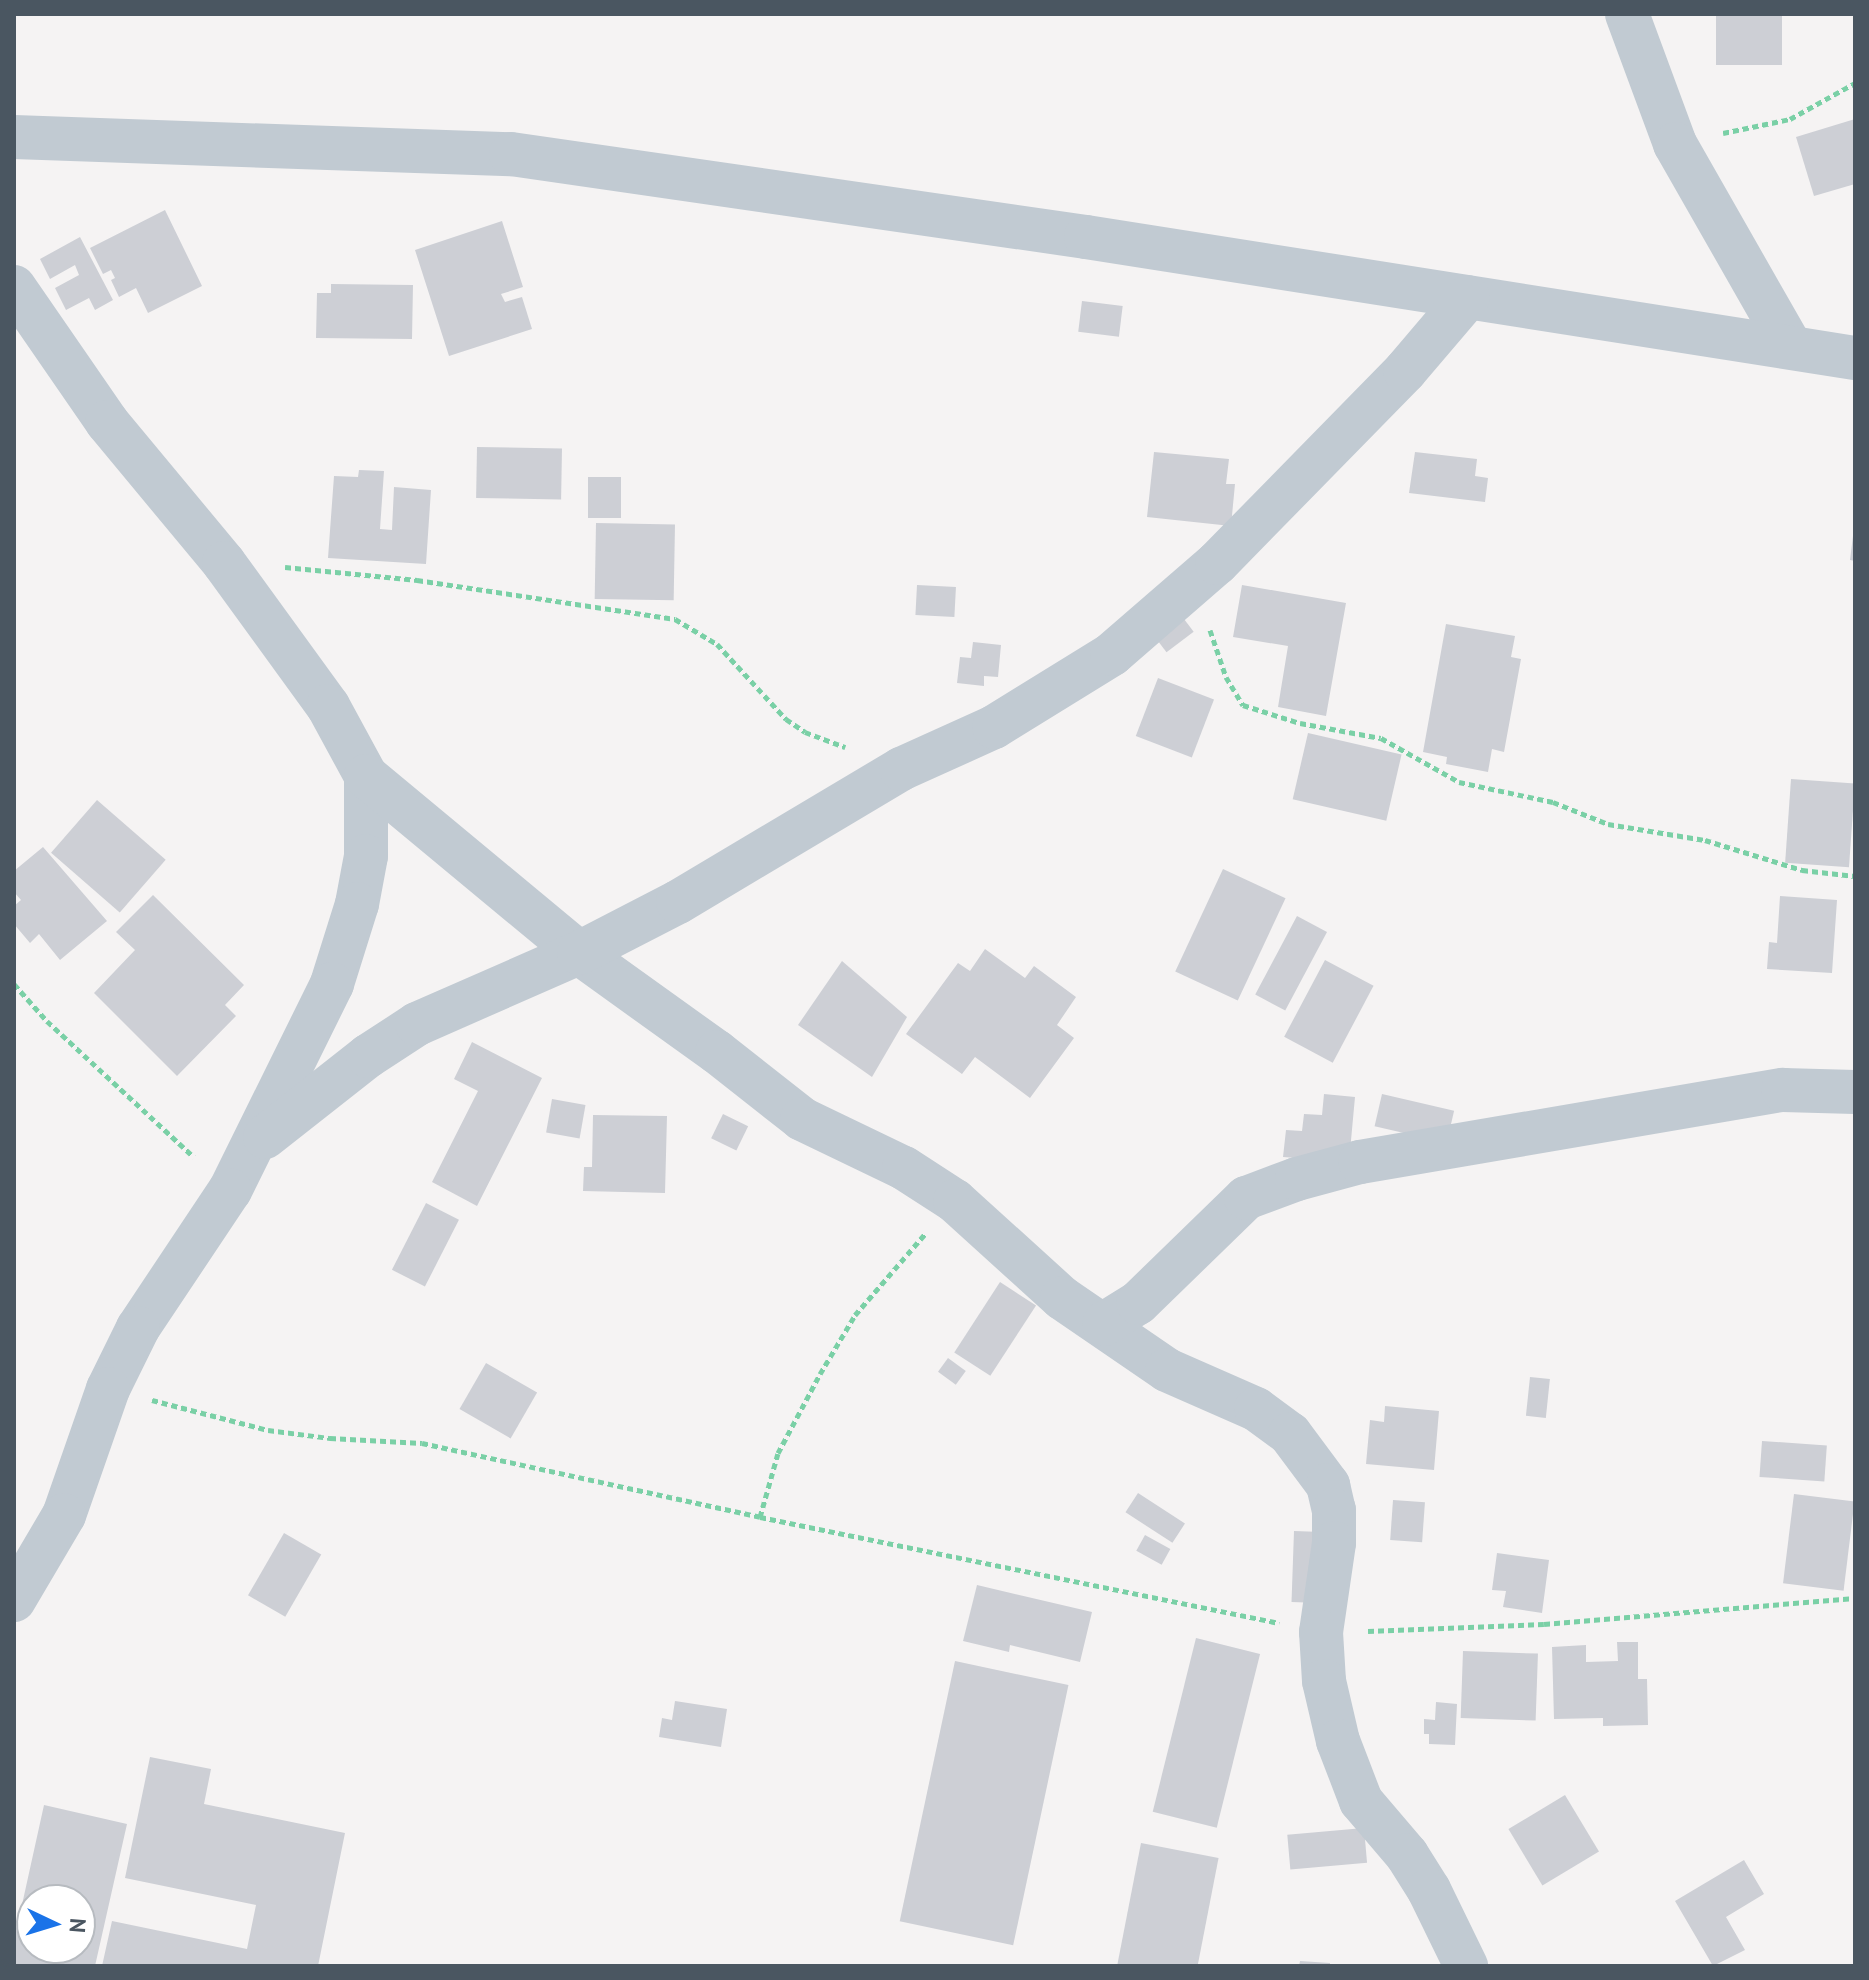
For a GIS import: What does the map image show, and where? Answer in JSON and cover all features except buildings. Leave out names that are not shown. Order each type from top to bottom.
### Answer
[{"type":"street","points":[[1627,14],[1675,144],[1791,347]]},
{"type":"street","points":[[14,137],[511,154],[1855,358]]},
{"type":"street","points":[[14,287],[107,422],[224,563],[328,706],[366,776],[579,953],[717,1052],[802,1119],[904,1168],[955,1201],[1062,1298],[1167,1370],[1256,1409],[1290,1434],[1328,1485],[1334,1510],[1334,1543],[1321,1632],[1324,1681],[1338,1741],[1361,1801],[1407,1855],[1429,1890],[1466,1966]]},
{"type":"street","points":[[256,1143],[368,1056],[417,1024],[579,953],[678,902],[901,769],[994,727],[1112,654],[1172,605],[1405,371],[1468,297]]},
{"type":"street","points":[[14,1600],[64,1515],[108,1389],[138,1328],[230,1190],[256,1143],[332,984],[357,904],[366,856],[366,776]]},
{"type":"street","points":[[1104,1324],[1138,1303],[1246,1198],[1297,1179],[1360,1162],[1783,1090],[1855,1092]]},
{"type":"path","points":[[1675,144],[1790,119],[1855,83]]},
{"type":"path","points":[[224,563],[376,575],[675,619],[717,644],[786,719],[805,732],[901,769]]},
{"type":"path","points":[[1172,605],[1211,631],[1226,677],[1243,705],[1300,723],[1381,738],[1459,782],[1553,802],[1608,824],[1705,840],[1802,870],[1855,876]]},
{"type":"path","points":[[14,984],[47,1021],[230,1190]]},
{"type":"path","points":[[760,1517],[778,1453],[855,1315],[885,1277],[955,1201]]},
{"type":"path","points":[[108,1389],[268,1430],[330,1438],[422,1443],[760,1517],[1321,1632],[1544,1624],[1855,1598]]}]
